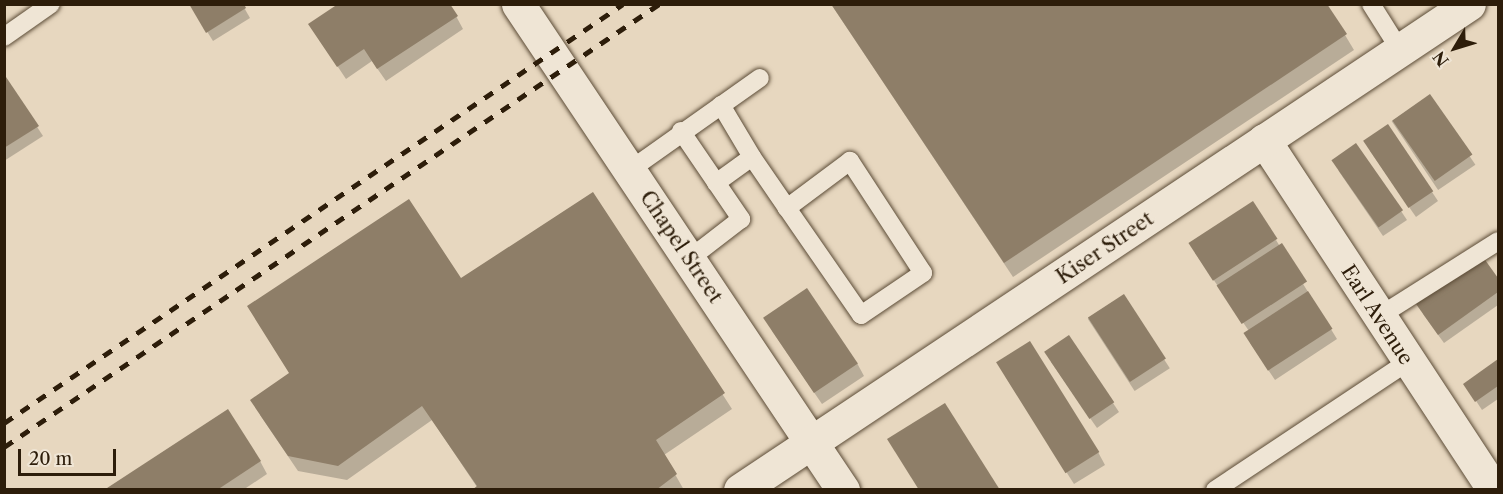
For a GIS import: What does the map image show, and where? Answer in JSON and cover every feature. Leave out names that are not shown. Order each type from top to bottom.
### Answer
[{"type":"street","name":"Chapel Street","points":[[518,4],[843,489]]},
{"type":"street","name":"Kiser Street","points":[[740,489],[1469,4]]},
{"type":"street","name":"Earl Avenue","points":[[1264,140],[1378,317],[1494,489]]},
{"type":"lane","points":[[4,37],[51,4]]},
{"type":"lane","points":[[1371,4],[1400,50]]},
{"type":"lane","points":[[630,170],[681,131],[760,78]]},
{"type":"lane","points":[[720,105],[752,156],[861,315],[923,273],[850,161],[788,208]]},
{"type":"lane","points":[[681,131],[741,219],[689,259]]},
{"type":"lane","points":[[716,183],[752,156]]},
{"type":"lane","points":[[1378,317],[1498,241]]},
{"type":"lane","points":[[1215,489],[1408,362]]},
{"type":"building","points":[[189,4],[244,4],[246,8],[206,33]]},
{"type":"building","points":[[338,4],[450,4],[458,16],[377,69],[364,49],[337,67],[308,24]]},
{"type":"building","points":[[831,4],[1327,4],[1347,34],[1004,263]]},
{"type":"building","points":[[4,74],[39,126],[4,148]]},
{"type":"building","points":[[1430,94],[1472,155],[1435,181],[1392,120]]},
{"type":"building","points":[[1388,124],[1433,191],[1408,208],[1363,141]]},
{"type":"building","points":[[1356,143],[1403,210],[1378,227],[1331,160]]},
{"type":"building","points":[[593,192],[725,393],[656,440],[677,474],[656,490],[472,490],[477,486],[422,406],[338,466],[288,456],[250,400],[289,373],[247,306],[409,199],[461,278]]},
{"type":"building","points":[[1253,201],[1278,239],[1213,281],[1188,243]]},
{"type":"building","points":[[1282,243],[1307,282],[1242,324],[1217,285]]},
{"type":"building","points":[[1483,257],[1498,278],[1498,292],[1438,335],[1416,304]]},
{"type":"building","points":[[807,288],[858,363],[814,393],[763,318]]},
{"type":"building","points":[[1308,291],[1333,329],[1268,371],[1243,333]]},
{"type":"building","points":[[1124,294],[1166,359],[1130,382],[1088,317]]},
{"type":"building","points":[[1069,335],[1114,402],[1089,419],[1044,352]]},
{"type":"building","points":[[1030,341],[1099,452],[1065,473],[996,362]]},
{"type":"building","points":[[1498,359],[1498,386],[1475,402],[1463,384]]},
{"type":"building","points":[[945,403],[1000,490],[919,490],[887,439]]},
{"type":"building","points":[[228,409],[261,461],[217,490],[104,490]]},
{"type":"railway","points":[[4,423],[623,4]]},
{"type":"railway","points":[[4,447],[659,4]]}]
